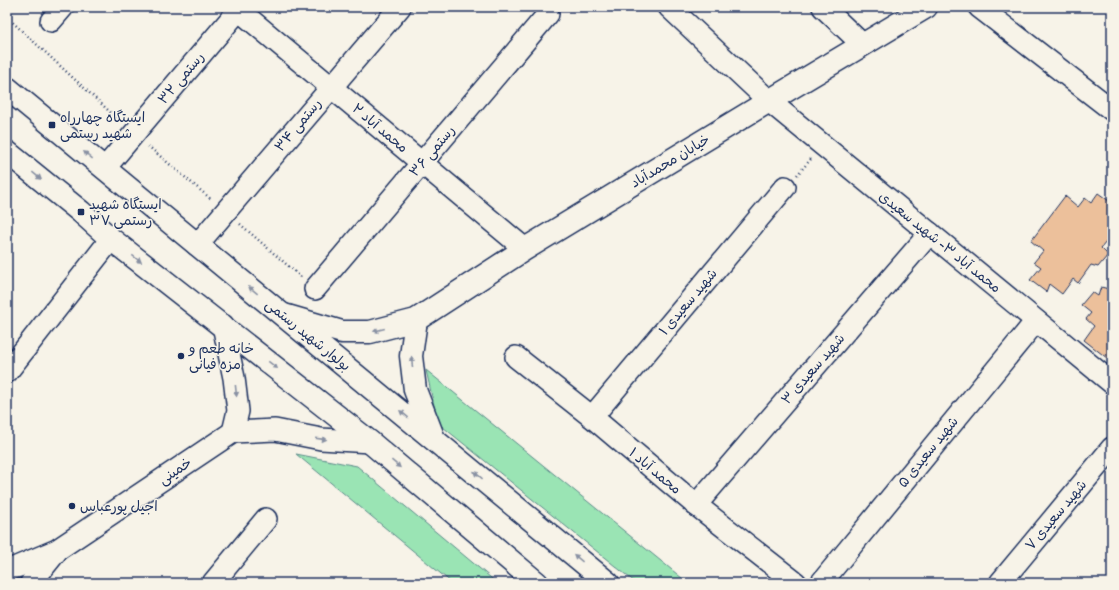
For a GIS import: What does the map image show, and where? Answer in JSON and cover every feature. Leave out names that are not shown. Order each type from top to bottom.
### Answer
[{"type":"main road","name":"خیابان محمدآباد","points":[[284,315],[342,332],[370,332],[416,320],[525,249],[926,7]]},
{"type":"main road","name":"بولوار شهید رستمی","points":[[7,88],[608,583]]},
{"type":"main road","points":[[7,152],[81,212],[111,239],[223,325],[370,442],[537,583]]},
{"type":"main road","points":[[416,320],[411,356],[415,390],[434,439]]},
{"type":"street","name":"رستمی ۳۴","points":[[197,245],[400,7]]},
{"type":"street","name":"محمد آباد ۳- شهید سعیدی","points":[[669,7],[769,101],[1112,383]]},
{"type":"street","points":[[823,7],[863,45]]},
{"type":"street","points":[[980,7],[1112,110]]},
{"type":"street","name":"محمد آباد ۲","points":[[238,8],[525,249]]},
{"type":"street","name":"رستمی ۳۲","points":[[105,168],[238,8]]},
{"type":"street","name":"رستمی ۳۶","points":[[315,289],[548,14]]},
{"type":"street","name":"شهید سعیدی ۱","points":[[592,418],[785,187]]},
{"type":"street","name":"شهید سعیدی ۳","points":[[696,506],[930,233]]},
{"type":"street","points":[[7,372],[111,239]]},
{"type":"street","name":"شهید سعیدی ۵","points":[[821,583],[1036,321]]},
{"type":"street","points":[[223,325],[234,378],[238,411],[233,432],[275,430],[321,440],[370,442]]},
{"type":"street","name":"محمد آباد ۱","points":[[516,357],[592,418],[696,506],[796,583]]},
{"type":"street","name":"خمینی","points":[[58,550],[233,432]]},
{"type":"street","name":"شهید سعیدی ۷","points":[[1000,583],[1112,448]]},
{"type":"street","points":[[213,583],[266,519]]},
{"type":"street","points":[[7,571],[58,550]]},
{"type":"street","points":[[31,583],[58,550]]},
{"type":"path","points":[[7,17],[134,134],[315,289]]},
{"type":"path","points":[[785,187],[824,146]]},
{"type":"green space","points":[[426,370],[688,583],[636,583],[438,423]]},
{"type":"green space","points":[[296,454],[357,466],[497,583],[452,583]]},
{"type":"building","points":[[1098,193],[1112,203],[1108,209],[1112,211],[1112,235],[1101,248],[1108,255],[1098,267],[1091,265],[1078,283],[1073,279],[1062,294],[1049,284],[1046,292],[1030,280],[1041,267],[1034,262],[1043,251],[1031,241],[1065,196],[1078,207],[1085,198],[1091,203]]},
{"type":"building","points":[[1112,286],[1112,362],[1084,340],[1094,326],[1086,319],[1091,313],[1081,305],[1092,292],[1098,296],[1101,287],[1109,289]]},
{"type":"place","name":"ایستگاه چهارراه شهید رستمی","points":[[52,125]]},
{"type":"place","name":"ایستگاه شهید رستمی ۳۷","points":[[81,212]]},
{"type":"place","name":"خانه طعم و مزه فیانی","points":[[181,356]]},
{"type":"place","name":"اجیل پورعباس","points":[[72,506]]}]
